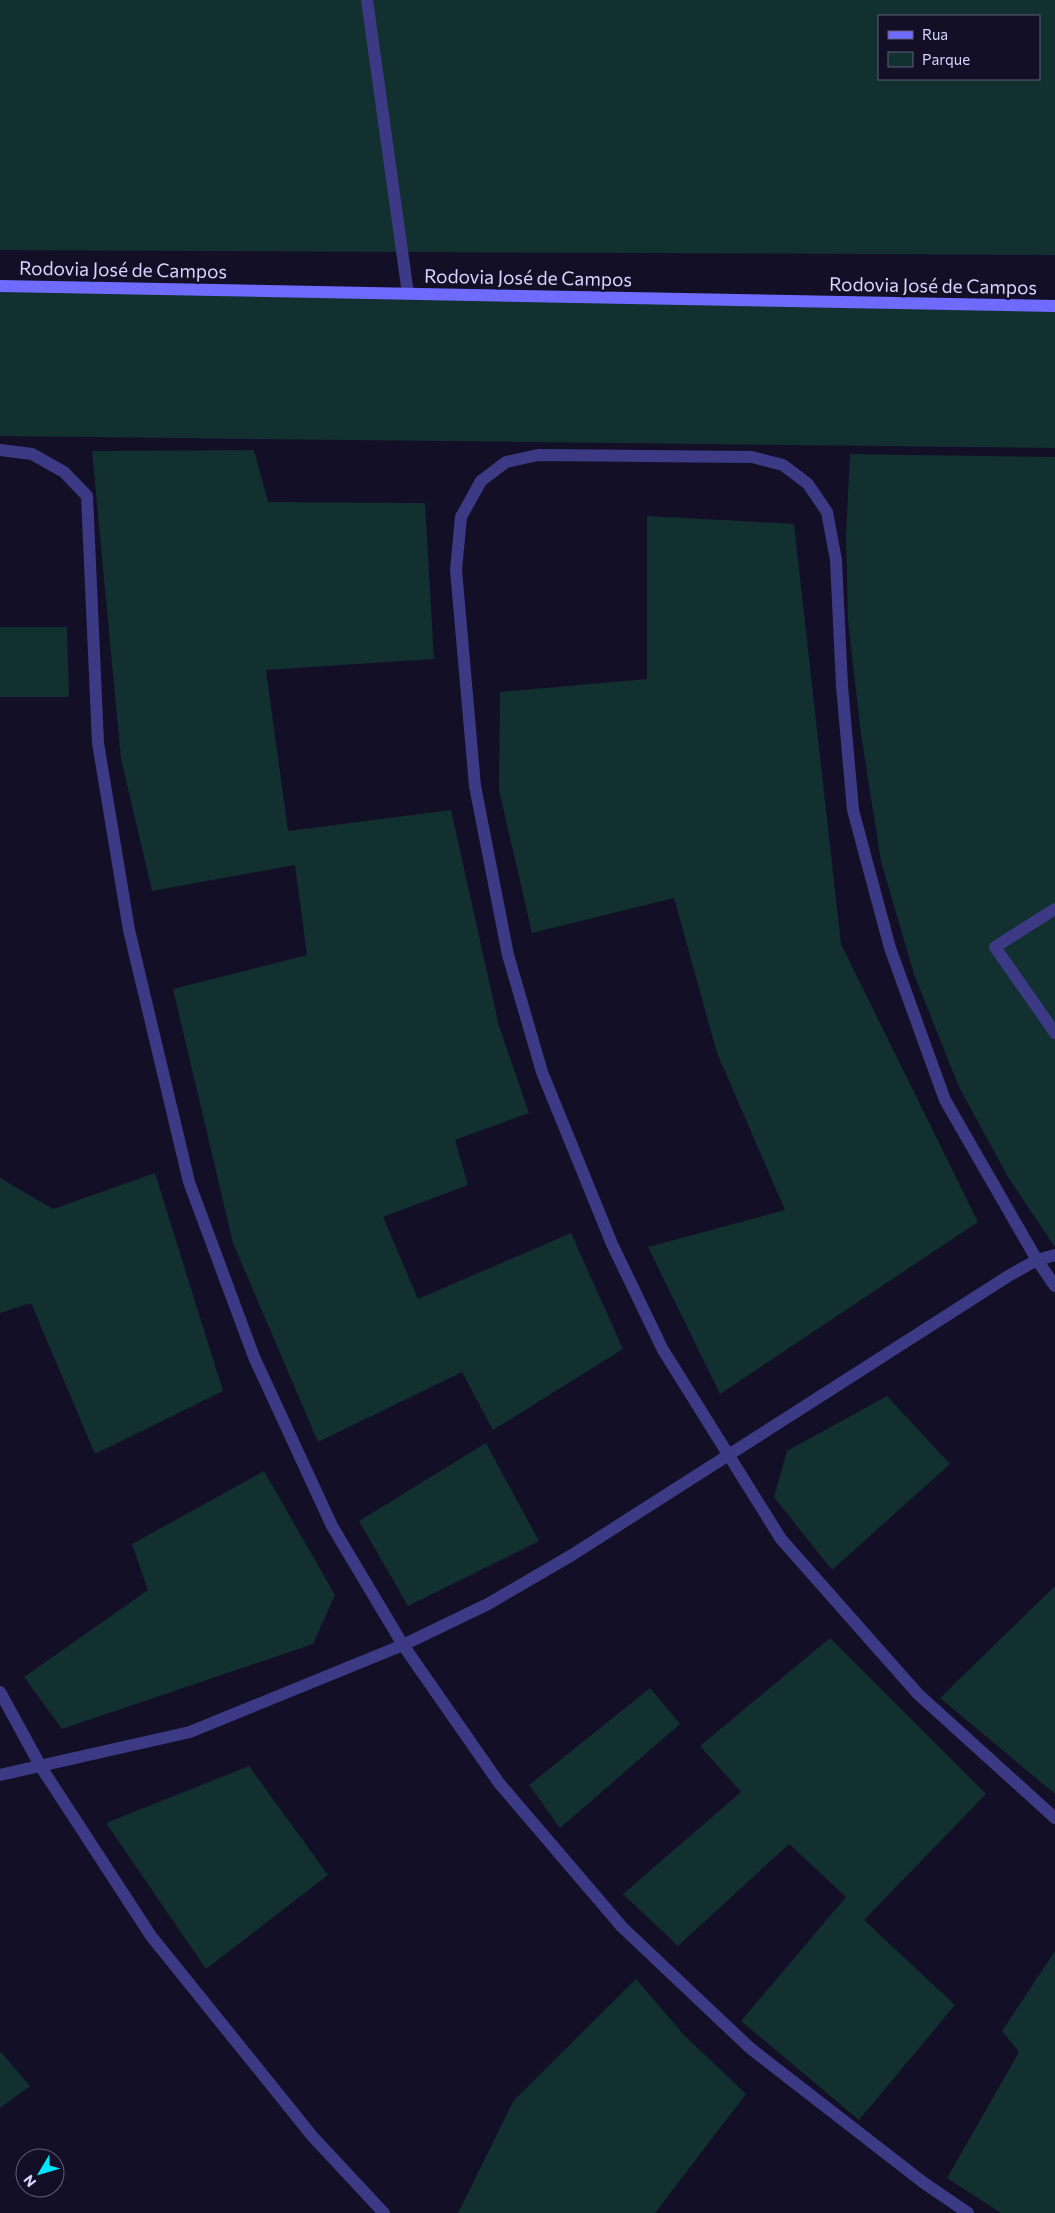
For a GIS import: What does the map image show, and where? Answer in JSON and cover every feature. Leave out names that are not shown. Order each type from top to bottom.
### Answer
[{"type":"main road","name":"Rodovia José de Campos","points":[[0,286],[1055,306]]},
{"type":"street","points":[[367,0],[408,294]]},
{"type":"street","points":[[0,450],[32,454],[64,472],[88,496],[98,743],[129,930],[189,1182],[254,1357],[332,1526],[403,1645],[499,1784],[622,1927],[750,2048],[924,2183],[968,2213]]},
{"type":"street","points":[[1055,1286],[945,1100],[890,948],[853,810],[842,686],[836,560],[827,512],[808,484],[783,465],[752,457],[538,455],[506,462],[481,481],[461,517],[456,570],[475,786],[508,955],[542,1072],[612,1244],[663,1350],[781,1539],[918,1694],[1055,1818]]},
{"type":"street","points":[[1055,909],[996,947],[1055,1033]]},
{"type":"street","points":[[0,1776],[190,1732],[403,1645],[488,1604],[572,1555],[1010,1275],[1038,1260],[1055,1255]]},
{"type":"street","points":[[0,1692],[41,1767],[151,1936],[314,2137],[384,2213]]},
{"type":"green space","points":[[0,0],[1055,0],[1055,255],[0,250]]},
{"type":"green space","points":[[0,286],[1055,305],[1055,448],[0,436]]},
{"type":"green space","points":[[254,450],[268,502],[425,503],[434,659],[266,670],[288,831],[451,810],[499,1026],[529,1113],[455,1140],[468,1185],[383,1217],[418,1299],[571,1233],[623,1349],[493,1430],[462,1372],[318,1442],[233,1243],[173,989],[307,955],[295,865],[152,891],[121,759],[92,451]]},
{"type":"green space","points":[[850,454],[1055,457],[1055,1247],[1008,1177],[959,1087],[914,974],[881,861],[861,734],[848,621],[846,536]]},
{"type":"green space","points":[[647,516],[794,524],[841,944],[978,1222],[720,1394],[648,1247],[785,1210],[717,1053],[674,898],[532,933],[499,790],[500,692],[647,679]]},
{"type":"green space","points":[[0,627],[67,627],[69,697],[0,697]]},
{"type":"green space","points":[[155,1173],[223,1391],[95,1454],[31,1303],[0,1313],[0,1178],[53,1209]]},
{"type":"green space","points":[[887,1396],[950,1464],[832,1570],[774,1497],[787,1451]]},
{"type":"green space","points":[[486,1443],[539,1541],[408,1606],[359,1521]]},
{"type":"green space","points":[[264,1471],[335,1595],[313,1644],[62,1729],[24,1677],[148,1590],[132,1544]]},
{"type":"green space","points":[[1055,1587],[1055,1794],[940,1698]]},
{"type":"green space","points":[[830,1638],[986,1794],[864,1920],[955,2005],[859,2120],[741,2021],[846,1897],[789,1844],[678,1946],[623,1894],[741,1792],[700,1746]]},
{"type":"green space","points":[[650,1688],[680,1724],[560,1828],[529,1785]]},
{"type":"green space","points":[[249,1766],[328,1875],[206,1969],[106,1823]]},
{"type":"green space","points":[[1055,1951],[1055,2213],[1001,2213],[947,2178],[1019,2052],[1002,2031]]},
{"type":"green space","points":[[636,1979],[684,2035],[746,2094],[655,2213],[458,2213],[514,2100]]},
{"type":"green space","points":[[0,2051],[30,2086],[0,2108]]}]
